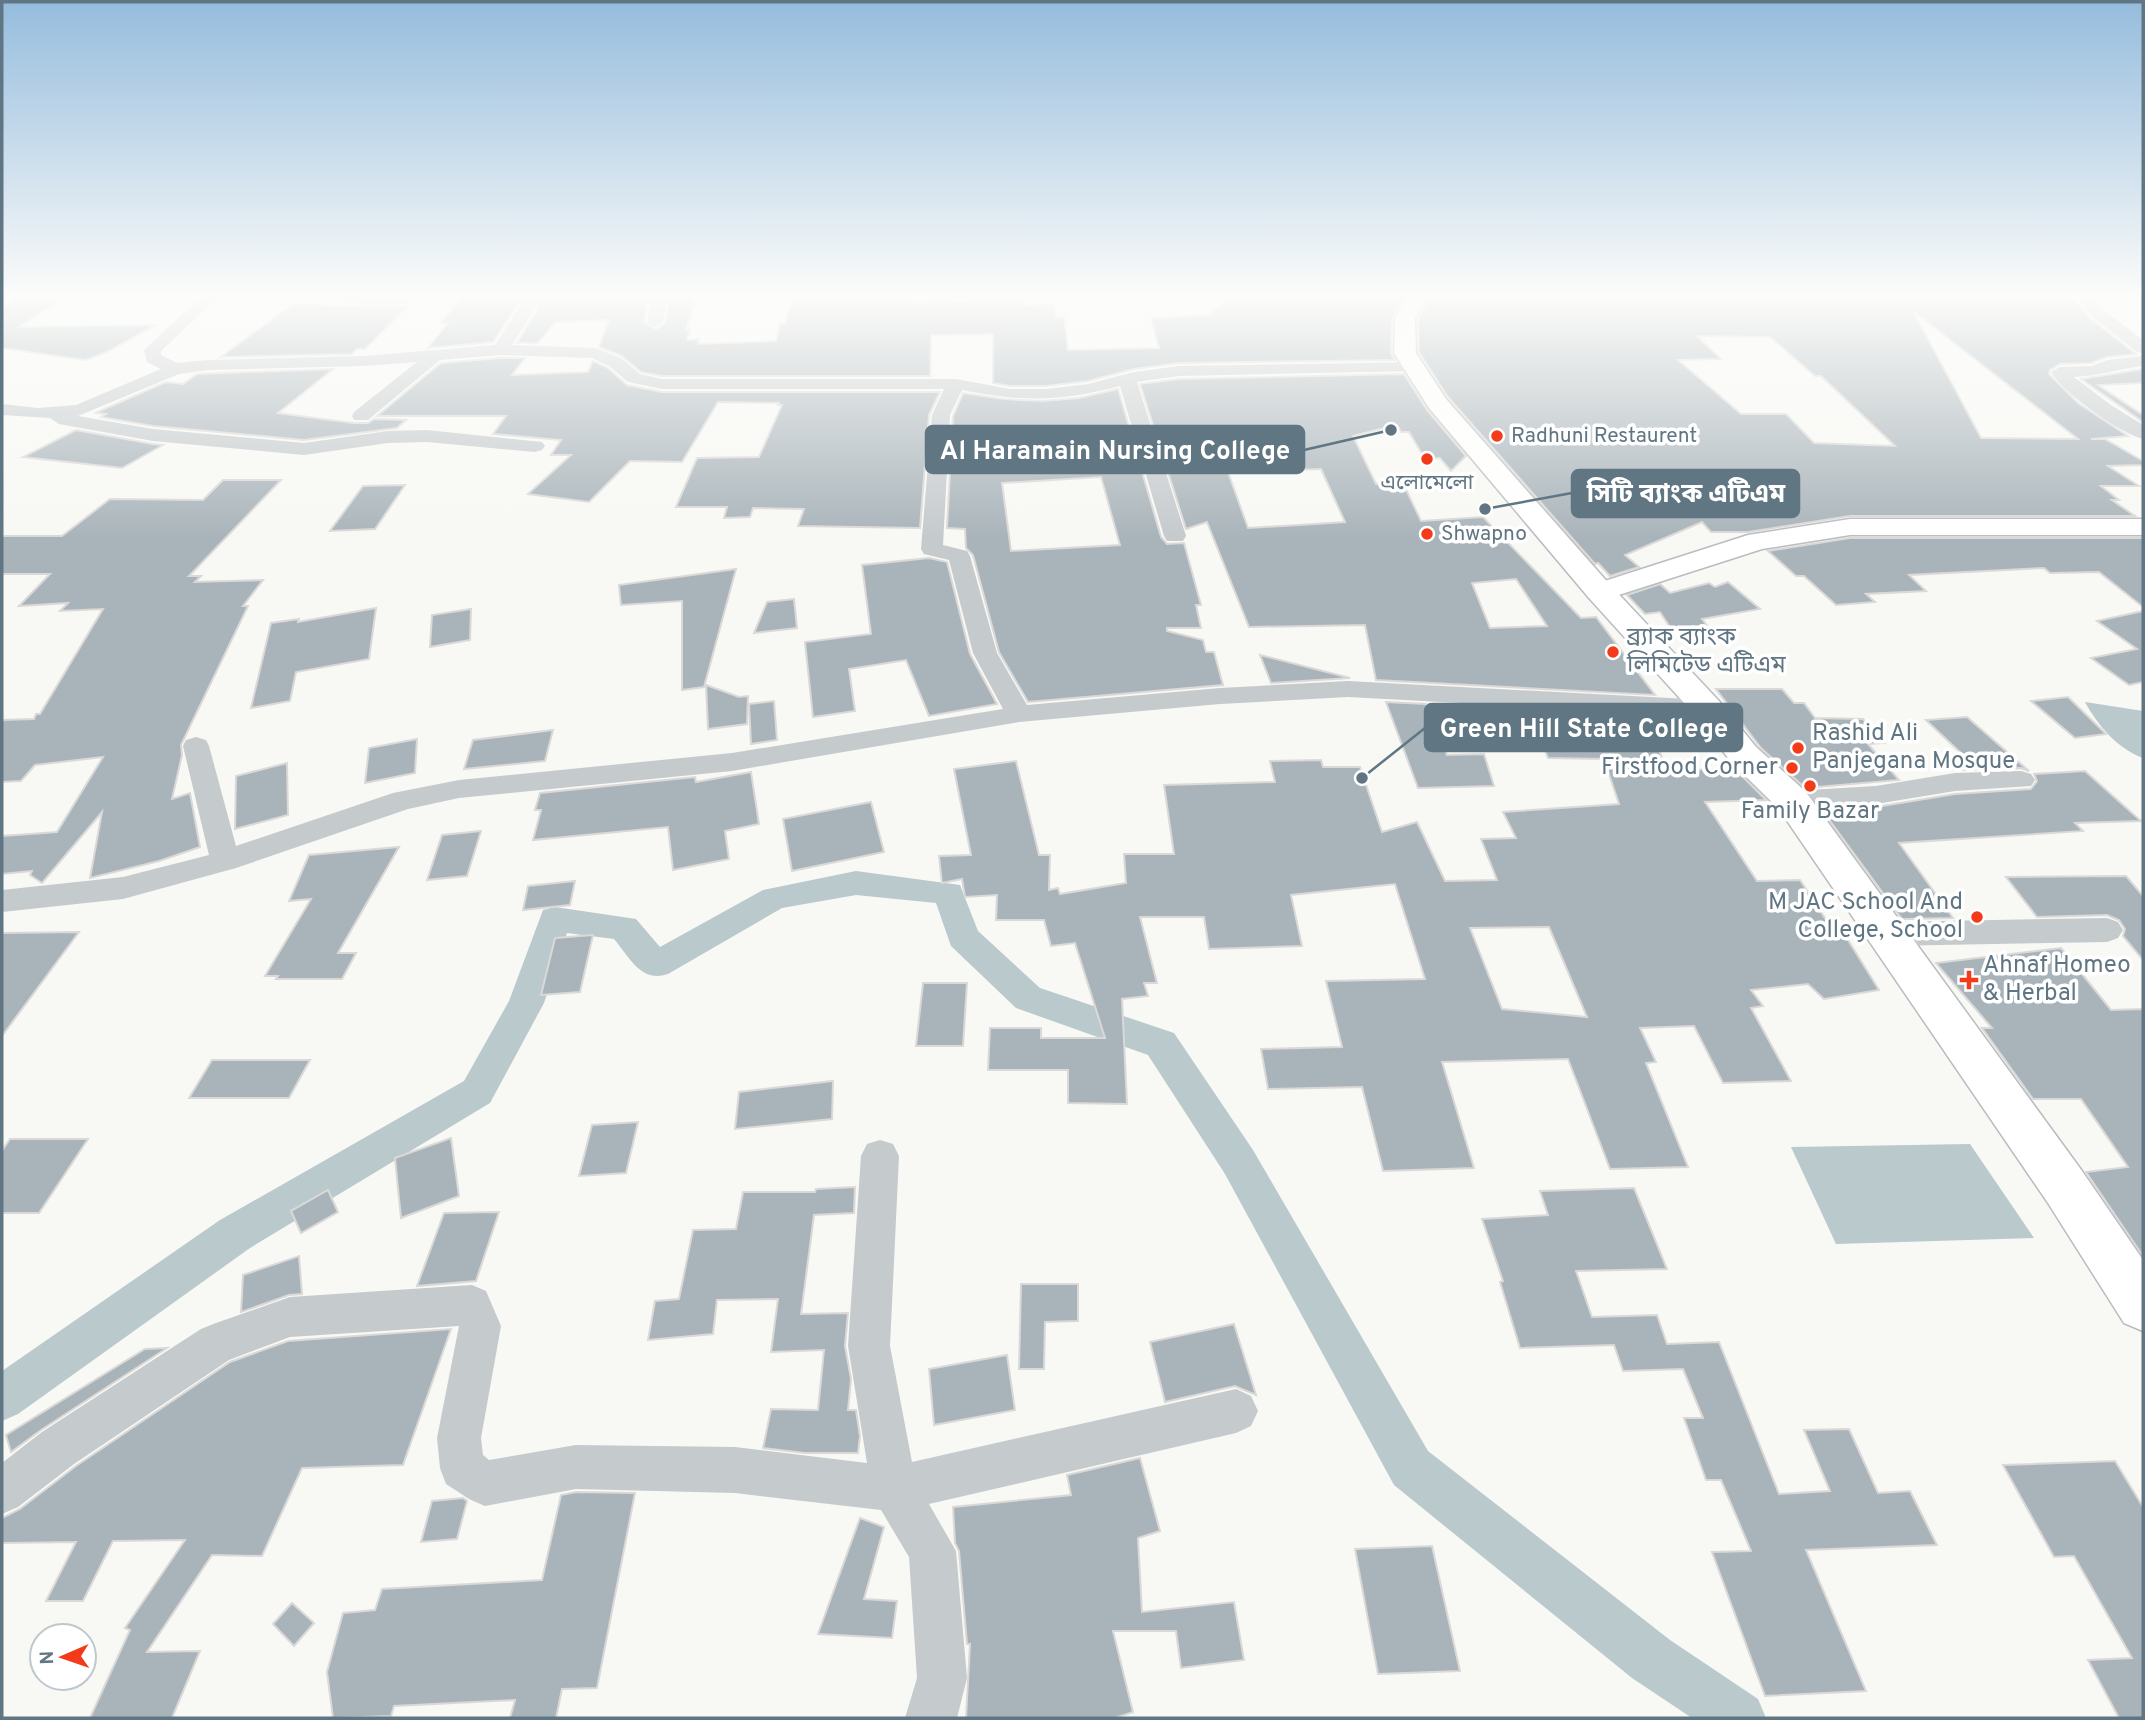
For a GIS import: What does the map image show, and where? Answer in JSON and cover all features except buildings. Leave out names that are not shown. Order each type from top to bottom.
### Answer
[{"type":"main road","points":[[1422,378],[1437,403],[1600,592],[1707,708],[1744,755],[1792,800],[2065,1187],[2143,1305]]},
{"type":"main road","points":[[1600,592],[1758,541],[1850,527],[2143,527]]},
{"type":"street","points":[[38,414],[80,410],[154,378]]},
{"type":"street","points":[[361,416],[407,378]]},
{"type":"street","points":[[635,378],[662,384],[956,384],[1010,394],[1046,394],[1089,389],[1133,378]]},
{"type":"street","points":[[2065,378],[2104,409],[2143,433]]},
{"type":"street","points":[[1127,379],[1175,536]]},
{"type":"street","points":[[956,384],[942,415],[932,549],[959,556],[985,653],[1019,714]]},
{"type":"street","points":[[2,410],[153,435],[304,449],[388,437],[427,436],[535,446]]},
{"type":"street","points":[[2,901],[123,888],[225,860],[403,800],[460,789],[732,762],[1019,714],[1220,696],[1349,689],[1707,708]]},
{"type":"street","points":[[196,746],[225,860]]},
{"type":"street","points":[[1792,800],[1876,795],[1955,782],[2021,780]]},
{"type":"street","points":[[1886,933],[2106,930]]},
{"type":"street","points":[[880,1156],[869,1346],[894,1489],[932,1551],[942,1678],[931,1718]]},
{"type":"street","points":[[2,1491],[58,1448],[216,1344],[290,1317],[472,1305],[480,1326],[459,1437],[462,1468],[485,1483],[589,1467],[735,1470],[894,1489],[1236,1412]]},
{"type":"shaded area","points":[[2085,702],[2143,711],[2143,758],[2125,749],[2110,736]]},
{"type":"shaded area","points":[[1970,1144],[2034,1238],[1836,1244],[1791,1147]]},
{"type":"waterway","points":[[2,1398],[235,1234],[477,1092],[526,1003],[555,919],[624,928],[656,965],[774,898],[856,883],[949,893],[963,937],[1028,998],[1161,1044],[1239,1162],[1411,1468],[1651,1659],[1739,1718]]},
{"type":"place","name":"Al Haramain Nursing College","points":[[1391,430]]},
{"type":"place","name":"Radhuni Restaurent","points":[[1497,436]]},
{"type":"place","name":"এলোমেলো","points":[[1427,459]]},
{"type":"place","name":"সিটি ব্যাংক এটিএম","points":[[1485,509]]},
{"type":"place","name":"Shwapno","points":[[1427,534]]},
{"type":"place","name":"ব্র্যাক ব্যাংক লিমিটেড এটিএম","points":[[1613,652]]},
{"type":"place","name":"Rashid Ali Panjegana Mosque","points":[[1798,748]]},
{"type":"place","name":"Firstfood Corner","points":[[1792,768]]},
{"type":"place","name":"Green Hill State College","points":[[1362,778]]},
{"type":"place","name":"Family Bazar","points":[[1810,786]]},
{"type":"place","name":"M JAC School And College, School","points":[[1977,917]]},
{"type":"place","name":"Ahnaf Homeo & Herbal","points":[[1969,980]]}]
